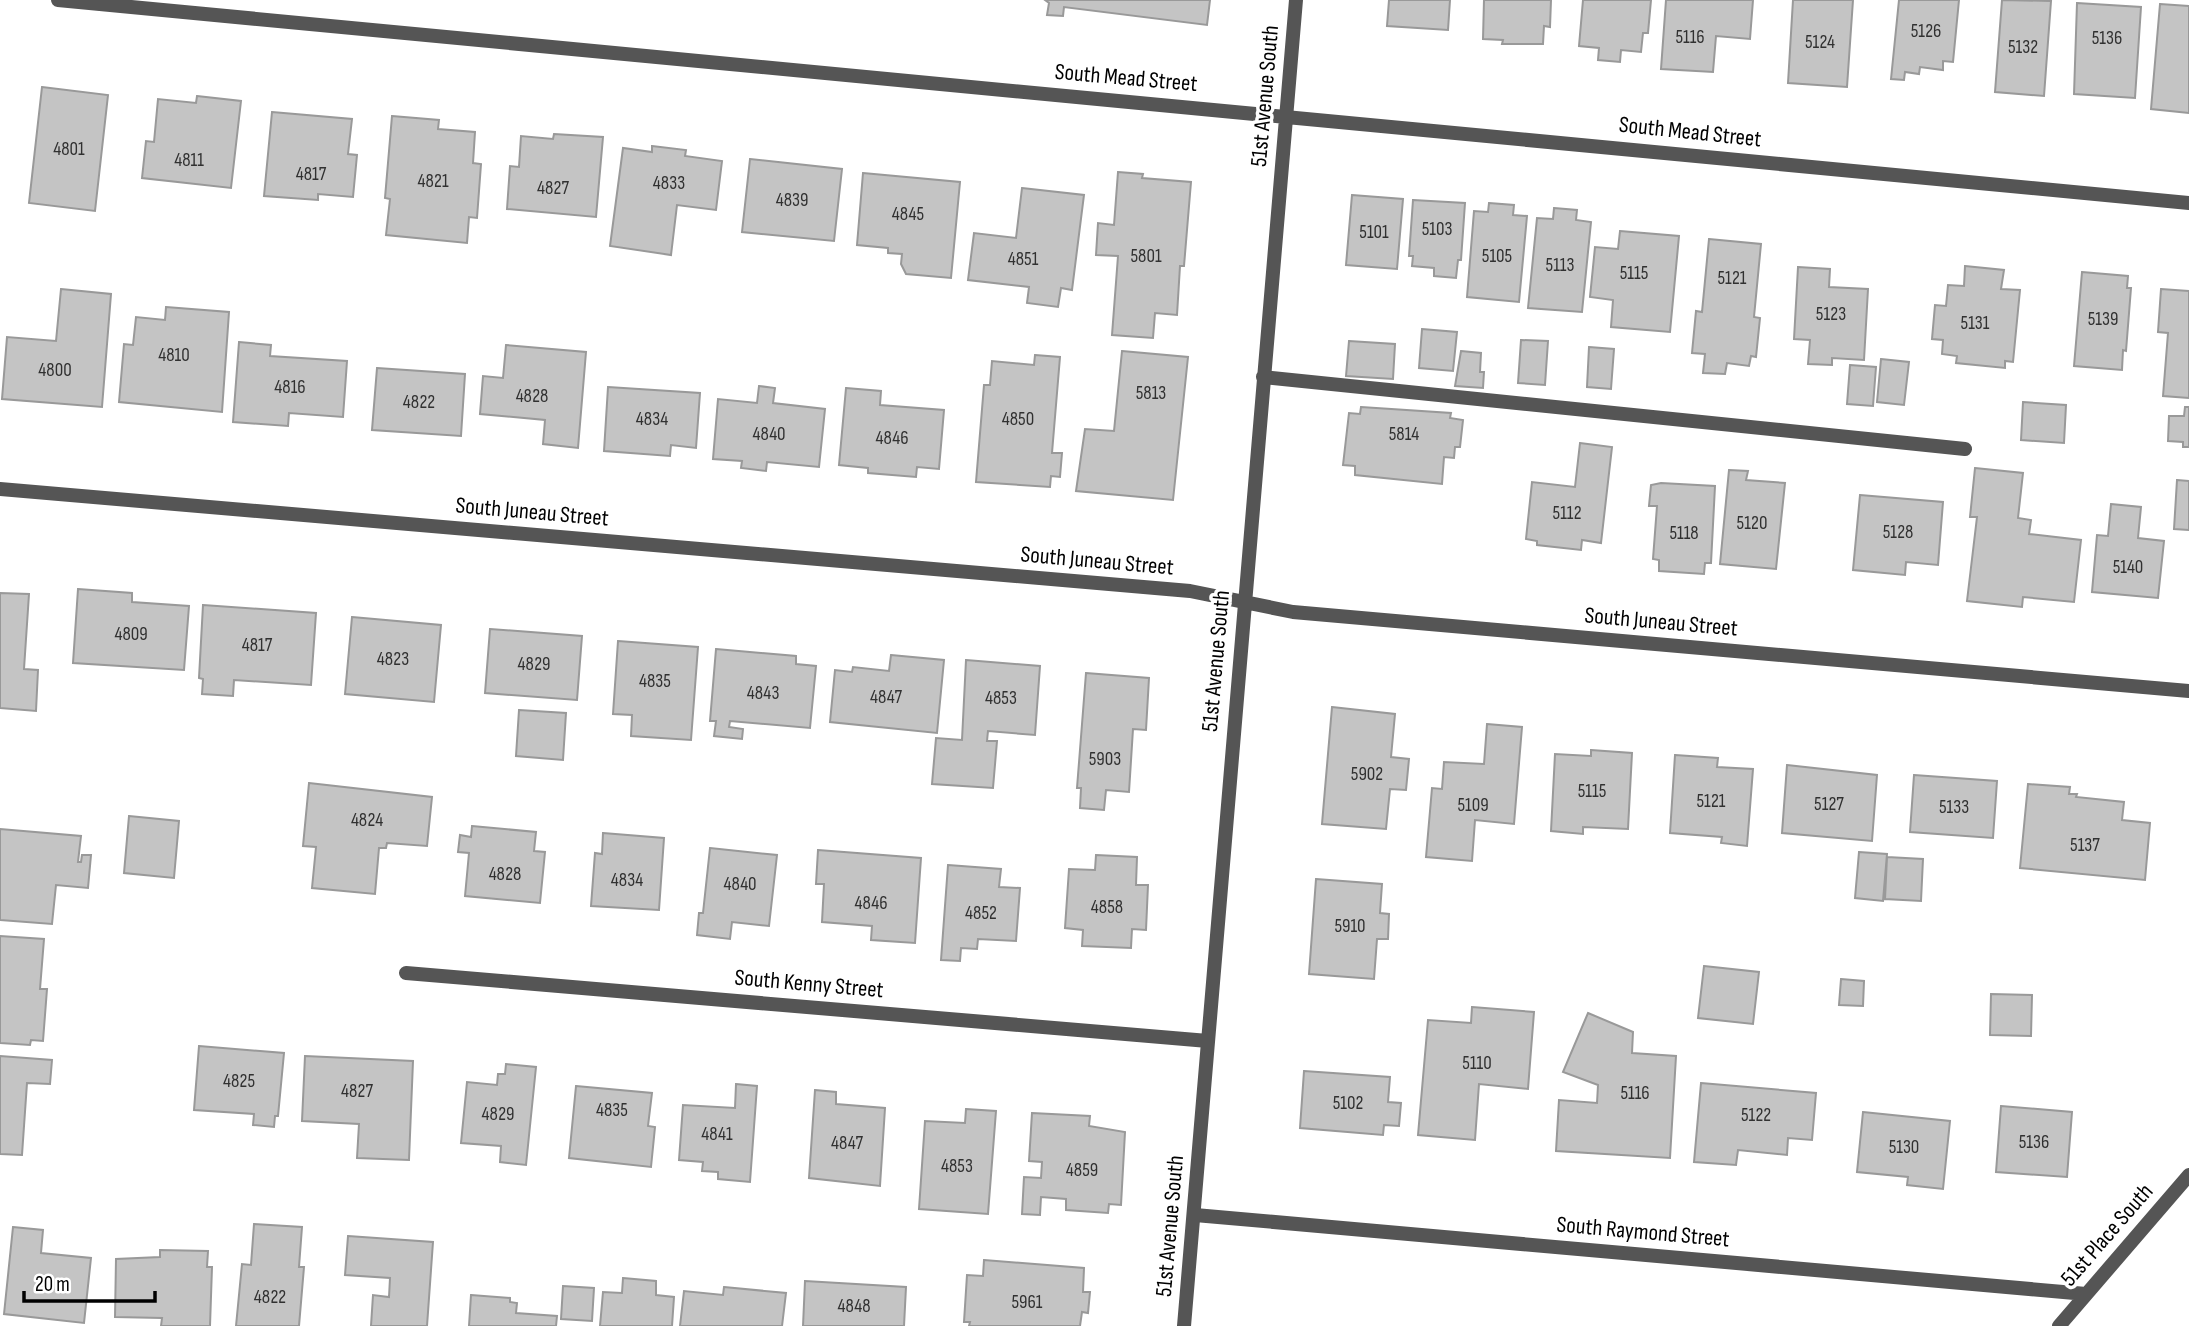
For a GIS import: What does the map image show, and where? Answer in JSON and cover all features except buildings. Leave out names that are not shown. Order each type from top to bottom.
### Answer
[{"type":"street","name":"South Mead Street","points":[[58,0],[2189,203]]},
{"type":"street","name":"51st Avenue South","points":[[1184,1326],[1296,0]]},
{"type":"street","points":[[1264,377],[1965,449]]},
{"type":"street","name":"South Juneau Street","points":[[0,489],[1190,592],[1293,612],[2189,691]]},
{"type":"street","name":"South Kenny Street","points":[[406,973],[1208,1041]]},
{"type":"street","name":"51st Place South","points":[[2059,1326],[2189,1175]]},
{"type":"street","name":"South Raymond Street","points":[[1195,1215],[2086,1294]]}]
